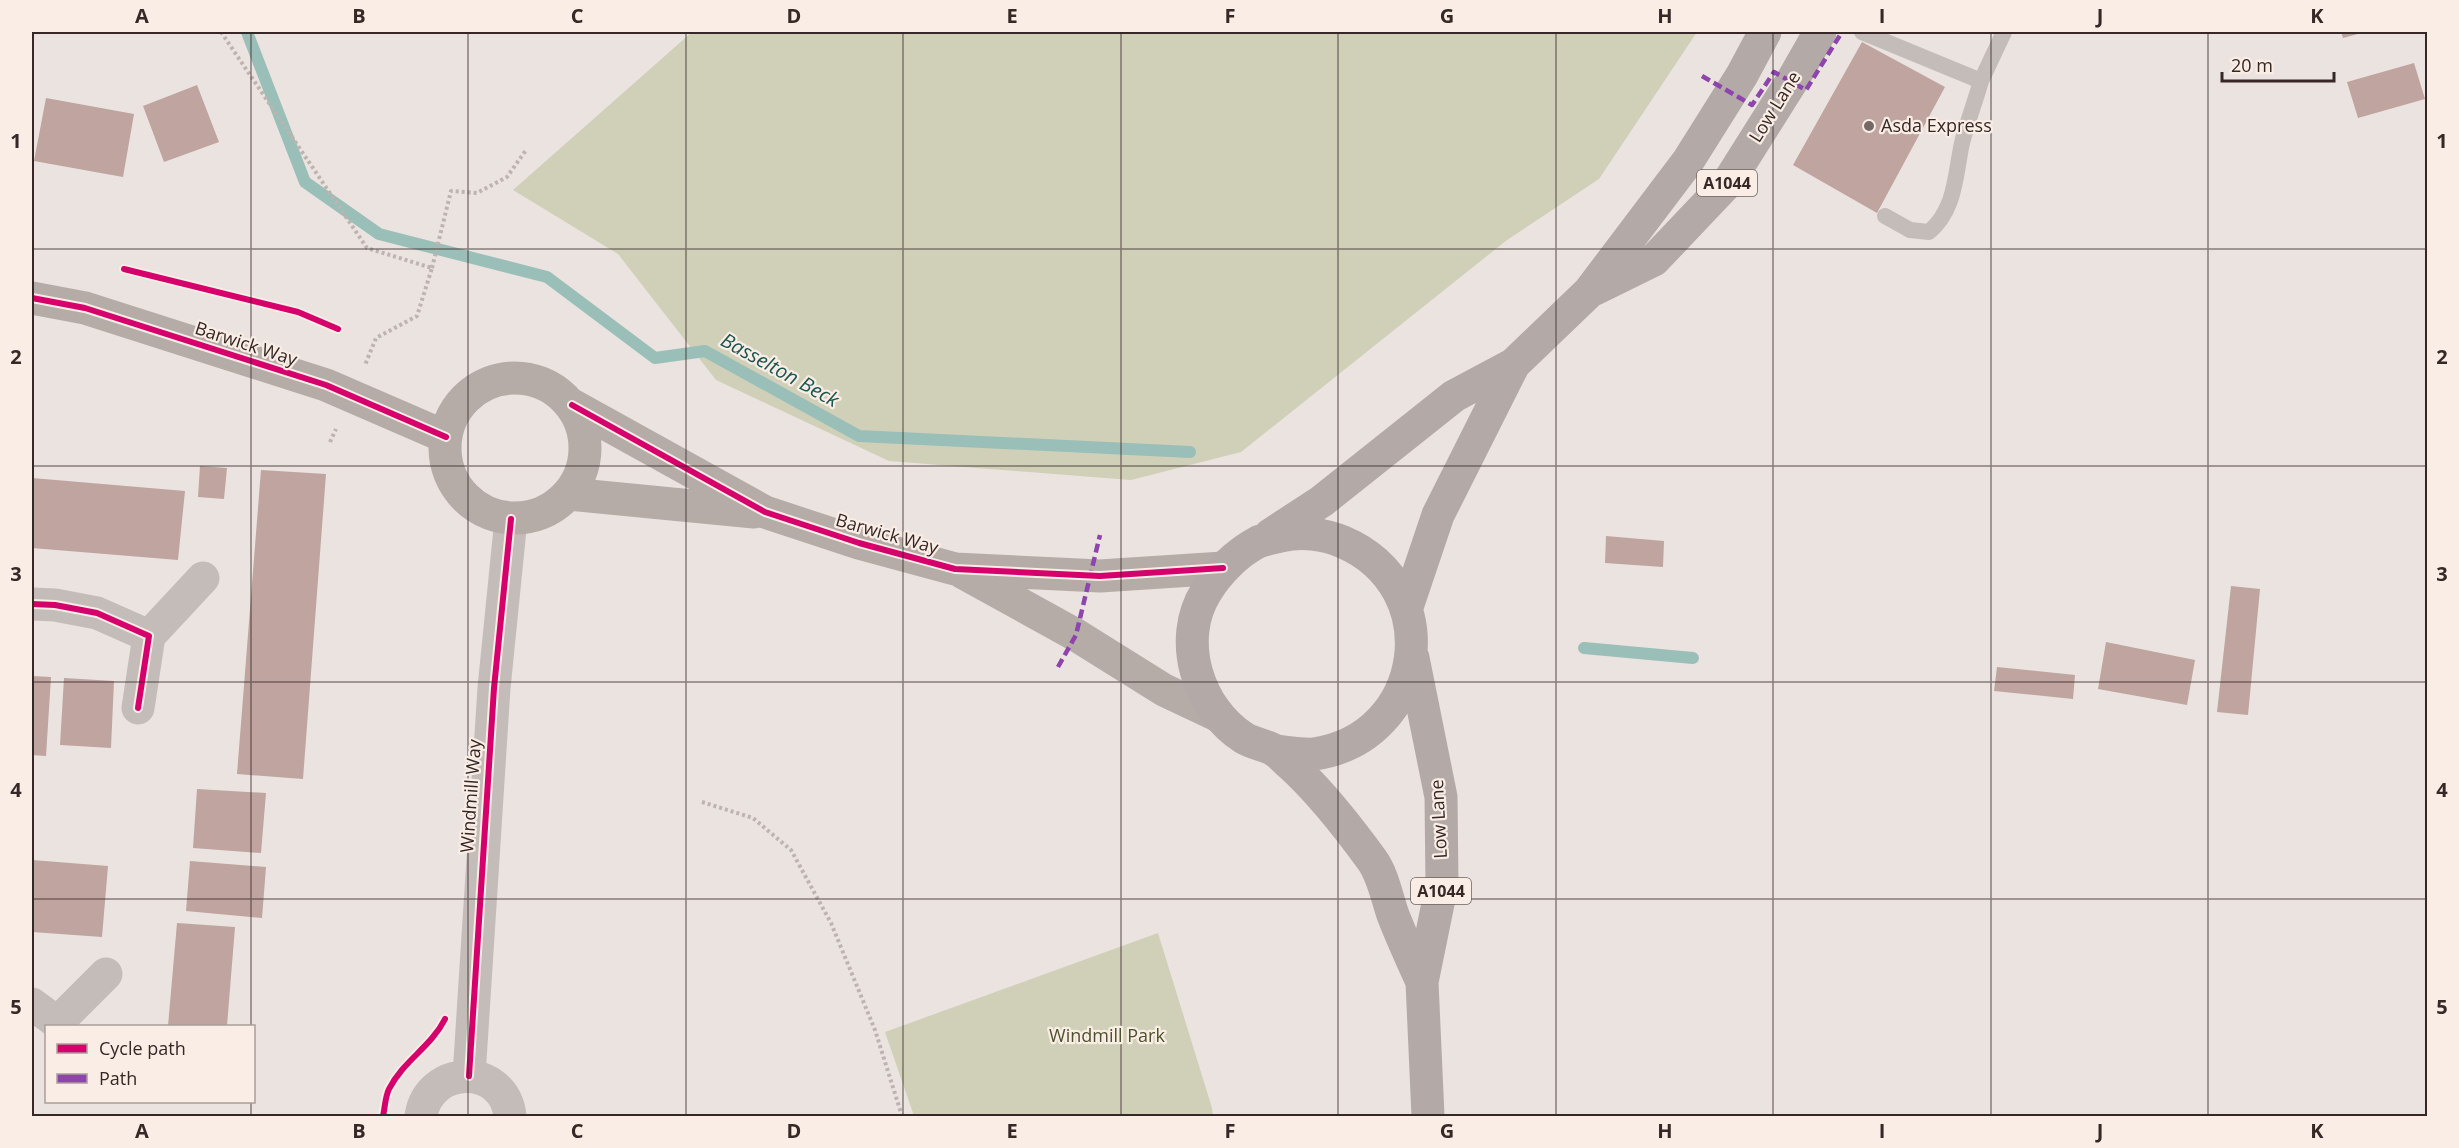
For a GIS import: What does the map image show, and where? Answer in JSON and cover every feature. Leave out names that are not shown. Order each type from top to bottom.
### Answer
[{"type":"main road","name":"Low Lane","points":[[1422,982],[1399,931],[1375,863],[1308,781],[1275,751],[1244,738],[1219,716],[1202,688],[1193,657],[1194,625],[1204,594],[1223,568],[1258,542],[1322,501],[1454,396],[1514,364],[1589,292],[1688,161],[1742,75],[1765,32]]},
{"type":"main road","name":"Low Lane","points":[[1589,292],[1654,260],[1729,181],[1820,32]]},
{"type":"main road","name":"Low Lane","points":[[1428,1116],[1422,982],[1442,884],[1441,797],[1413,656],[1407,607],[1438,515],[1514,364]]},
{"type":"main road","points":[[1258,542],[1293,534],[1330,537],[1363,550],[1390,576],[1407,607]]},
{"type":"main road","points":[[1275,751],[1313,754],[1349,744],[1380,722],[1391,707],[1402,691],[1413,656]]},
{"type":"street","name":"Barwick Way","points":[[32,298],[85,308],[326,385],[446,437]]},
{"type":"street","points":[[525,378],[551,387],[572,405],[585,434],[584,466],[569,494],[553,508],[532,517],[511,519],[483,511],[460,492],[447,466],[446,437],[455,412],[474,391],[498,379],[525,378]]},
{"type":"street","name":"Barwick Way","points":[[572,405],[765,513],[860,543],[955,569],[1100,576],[1223,568]]},
{"type":"street","name":"Barwick Way","points":[[569,494],[765,513]]},
{"type":"street","name":"Windmill Way","points":[[469,1076],[495,678],[511,519]]},
{"type":"street","name":"Barwick Way","points":[[955,569],[1076,635],[1164,690],[1219,716]]},
{"type":"street","points":[[138,708],[149,636],[203,579]]},
{"type":"street","points":[[32,604],[55,605],[97,613],[149,636]]},
{"type":"street","points":[[50,1018],[106,974]]},
{"type":"street","points":[[421,1116],[430,1094],[447,1080],[469,1076],[493,1083],[509,1104],[510,1116]]},
{"type":"lane","points":[[1862,32],[1981,81]]},
{"type":"lane","points":[[1885,216],[1910,230],[1929,232],[1939,224],[1953,197],[1962,143],[1981,81],[2004,32]]},
{"type":"path","points":[[221,32],[367,248],[432,268]]},
{"type":"path","points":[[330,442],[352,397],[376,338],[417,316],[432,268],[451,191],[477,193],[507,177],[526,150]]},
{"type":"path","points":[[702,802],[753,818],[790,850],[831,923],[875,1030],[902,1116]]},
{"type":"green space","points":[[692,32],[1697,32],[1599,179],[1507,240],[1241,452],[1131,480],[889,461],[716,380],[618,254],[513,190]]},
{"type":"green space","name":"Windmill Park","points":[[1158,933],[1213,1116],[914,1116],[885,1032]]},
{"type":"building","points":[[2341,32],[2365,32],[2343,38]]},
{"type":"building","name":"Asda Express","points":[[1862,42],[1945,87],[1877,213],[1793,165]]},
{"type":"building","points":[[2414,63],[2425,99],[2358,118],[2347,82]]},
{"type":"building","points":[[197,85],[219,142],[164,162],[143,106]]},
{"type":"building","points":[[46,98],[134,114],[123,177],[34,161]]},
{"type":"building","points":[[200,466],[227,468],[224,499],[198,497]]},
{"type":"building","points":[[261,470],[326,474],[303,779],[237,774]]},
{"type":"building","points":[[32,478],[185,491],[178,560],[32,548]]},
{"type":"building","points":[[1606,536],[1664,541],[1663,567],[1605,563]]},
{"type":"building","points":[[2231,586],[2260,589],[2248,715],[2217,712]]},
{"type":"building","points":[[2106,642],[2195,660],[2187,705],[2098,689]]},
{"type":"building","points":[[1997,667],[2075,675],[2073,699],[1994,691]]},
{"type":"building","points":[[32,676],[51,677],[46,756],[32,755]]},
{"type":"building","points":[[64,678],[114,681],[111,748],[60,745]]},
{"type":"building","points":[[197,789],[266,793],[261,853],[193,848]]},
{"type":"building","points":[[32,860],[108,866],[102,937],[32,932]]},
{"type":"building","points":[[190,861],[266,867],[262,918],[186,911]]},
{"type":"building","points":[[177,923],[235,927],[227,1025],[168,1025]]},
{"type":"waterway","name":"Basselton Beck","points":[[247,32],[305,182],[379,234],[547,277],[655,358],[705,351],[859,436],[1190,452]]},
{"type":"waterway","name":"Basselton Beck","points":[[1584,648],[1693,658]]},
{"type":"marked path","points":[[1702,76],[1752,105],[1774,72],[1806,90],[1842,32]]},
{"type":"marked path","points":[[1058,667],[1076,635],[1100,535]]},
{"type":"cycle path","points":[[124,269],[298,312],[338,329]]},
{"type":"cycle path","points":[[32,298],[85,308],[326,385],[446,437]]},
{"type":"cycle path","points":[[572,405],[765,512],[859,543],[955,569],[1100,576],[1223,568]]},
{"type":"cycle path","points":[[469,1076],[494,688],[511,519]]},
{"type":"cycle path","points":[[32,604],[55,605],[97,613],[149,636],[138,708]]},
{"type":"cycle path","points":[[383,1116],[388,1092],[395,1079],[432,1038],[445,1019]]},
{"type":"place","name":"Asda Express","points":[[1869,126]]}]
